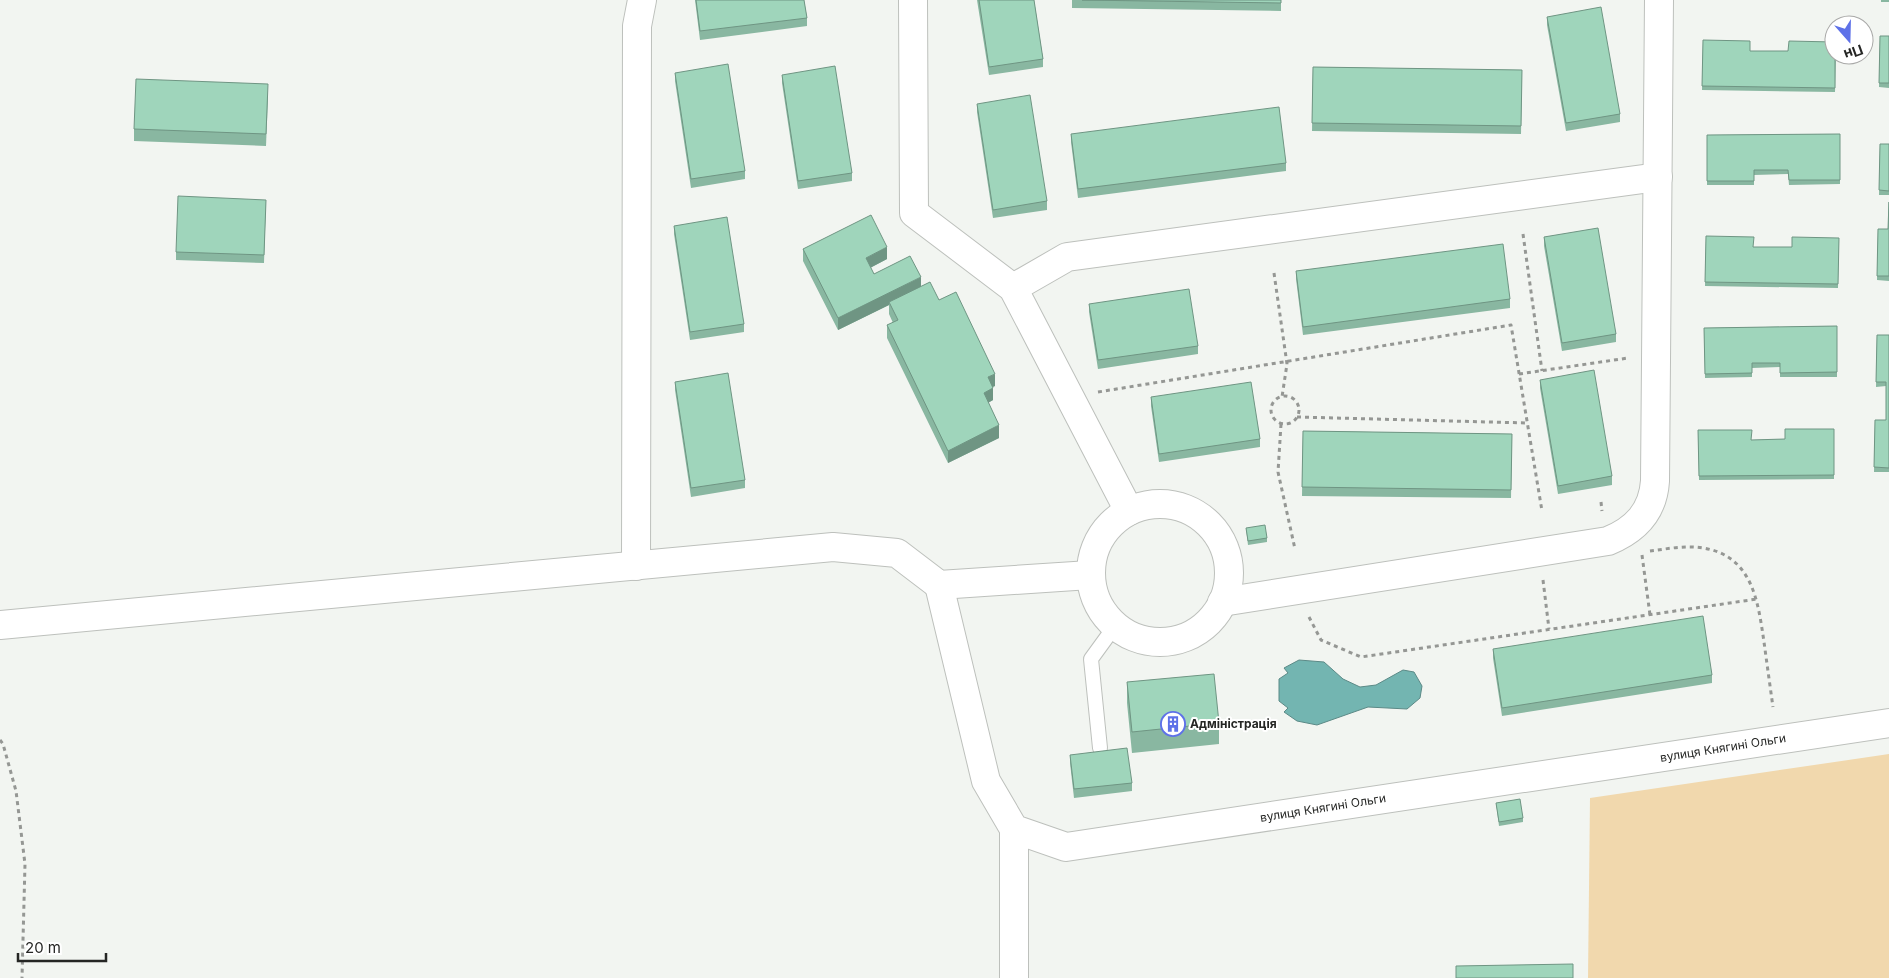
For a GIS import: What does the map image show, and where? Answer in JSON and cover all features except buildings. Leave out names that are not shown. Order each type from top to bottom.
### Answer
[{"type":"street","points":[[636,566],[637,36],[642,0]]},
{"type":"street","points":[[913,0],[914,212],[1013,288],[1129,511]]},
{"type":"street","points":[[1222,602],[1608,541],[1636,526],[1651,502],[1655,482],[1660,0]]},
{"type":"street","points":[[1013,288],[1067,257],[1658,177]]},
{"type":"street","points":[[1168,504],[1186,509],[1204,519],[1217,534],[1226,552],[1229,569],[1228,586],[1222,602],[1213,617],[1200,629],[1185,637],[1168,642],[1152,642],[1136,638],[1115,626],[1099,606],[1093,591],[1090,575],[1092,556],[1100,537],[1113,522],[1129,511],[1148,505],[1168,504]]},
{"type":"street","points":[[0,625],[833,547],[897,553],[939,585],[986,781],[1014,830],[1014,978]]},
{"type":"street","points":[[939,585],[1090,575]]},
{"type":"street","name":"вулиця Княгині Ольги","points":[[1014,830],[1066,847],[1889,723]]},
{"type":"lane","points":[[1100,748],[1091,659],[1115,626]]},
{"type":"path","points":[[1522,234],[1542,371]]},
{"type":"path","points":[[1274,273],[1287,364],[1282,396]]},
{"type":"path","points":[[1097,393],[1287,364],[1511,326],[1542,511]]},
{"type":"path","points":[[1519,374],[1629,358]]},
{"type":"path","points":[[1282,396],[1290,397],[1296,402],[1299,409],[1297,417],[1293,422],[1281,424],[1275,420],[1271,406],[1275,400],[1282,396]]},
{"type":"path","points":[[1297,417],[1528,424]]},
{"type":"path","points":[[1281,424],[1278,472],[1294,549]]},
{"type":"path","points":[[1650,615],[1641,552],[1689,546],[1705,548],[1734,562],[1744,573],[1757,599],[1773,707]]},
{"type":"path","points":[[1542,578],[1549,630]]},
{"type":"path","points":[[1308,615],[1321,640],[1361,657],[1757,599]]},
{"type":"path","points":[[0,740],[3,744],[16,791],[25,864],[22,978]]},
{"type":"shaded area","points":[[1889,754],[1889,978],[1588,978],[1590,798]]},
{"type":"water","points":[[1299,660],[1324,662],[1343,679],[1360,687],[1376,685],[1403,670],[1414,672],[1422,686],[1420,698],[1407,709],[1368,707],[1317,725],[1297,721],[1284,712],[1288,708],[1279,701],[1279,679],[1288,673],[1284,668]]},
{"type":"place","name":"Адміністрація","points":[[1173,724]]}]
